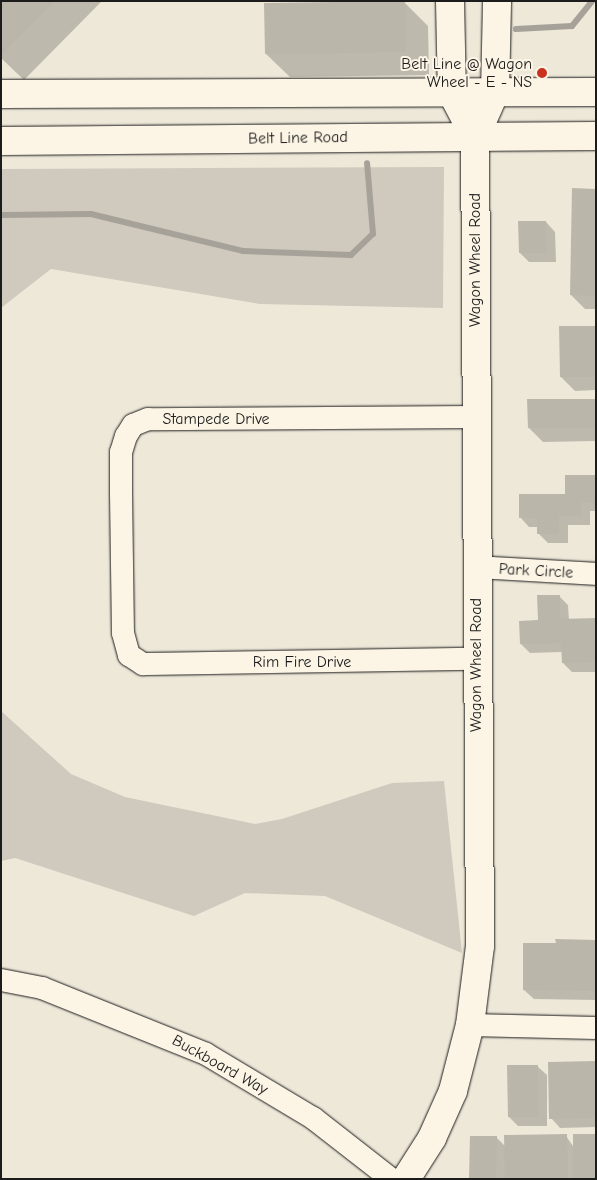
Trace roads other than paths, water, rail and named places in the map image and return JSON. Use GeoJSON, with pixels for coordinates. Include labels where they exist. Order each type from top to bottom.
{"type":"FeatureCollection","features":[{"type":"Feature","properties":{"kind":"street","name":"Wagon Wheel Road"},"geometry":{"type":"LineString","coordinates":[[450,1],[452,92],[474,137]]}},
{"type":"Feature","properties":{"kind":"street","name":"Wagon Wheel Road"},"geometry":{"type":"LineString","coordinates":[[406,1179],[432,1138],[453,1091],[470,1025],[480,946],[476,659],[474,137],[495,92],[497,1]]}},
{"type":"Feature","properties":{"kind":"street"},"geometry":{"type":"LineString","coordinates":[[1,94],[596,92]]}},
{"type":"Feature","properties":{"kind":"street","name":"Belt Line Road"},"geometry":{"type":"LineString","coordinates":[[1,141],[596,136]]}},
{"type":"Feature","properties":{"kind":"street","name":"Stampede Drive"},"geometry":{"type":"LineString","coordinates":[[129,655],[123,632],[121,460],[126,436],[133,425],[148,419],[172,418],[475,417]]}},
{"type":"Feature","properties":{"kind":"street","name":"Park Circle"},"geometry":{"type":"LineString","coordinates":[[476,568],[596,574]]}},
{"type":"Feature","properties":{"kind":"street","name":"Rim Fire Drive"},"geometry":{"type":"LineString","coordinates":[[129,655],[143,664],[476,659]]}},
{"type":"Feature","properties":{"kind":"street","name":"Buckboard Way"},"geometry":{"type":"LineString","coordinates":[[1,980],[42,988],[206,1054],[313,1118],[391,1179]]}},
{"type":"Feature","properties":{"kind":"street"},"geometry":{"type":"LineString","coordinates":[[470,1025],[596,1028]]}},
{"type":"Feature","properties":{"kind":"waterway"},"geometry":{"type":"LineString","coordinates":[[516,29],[572,26],[592,1]]}},
{"type":"Feature","properties":{"kind":"waterway"},"geometry":{"type":"LineString","coordinates":[[1,215],[91,214],[243,251],[351,255],[373,234],[367,163]]}},
{"type":"Feature","properties":{"kind":"place","name":"Belt Line @ Wagon Wheel - E - NS"},"geometry":{"type":"Point","coordinates":[542,73]}}]}
